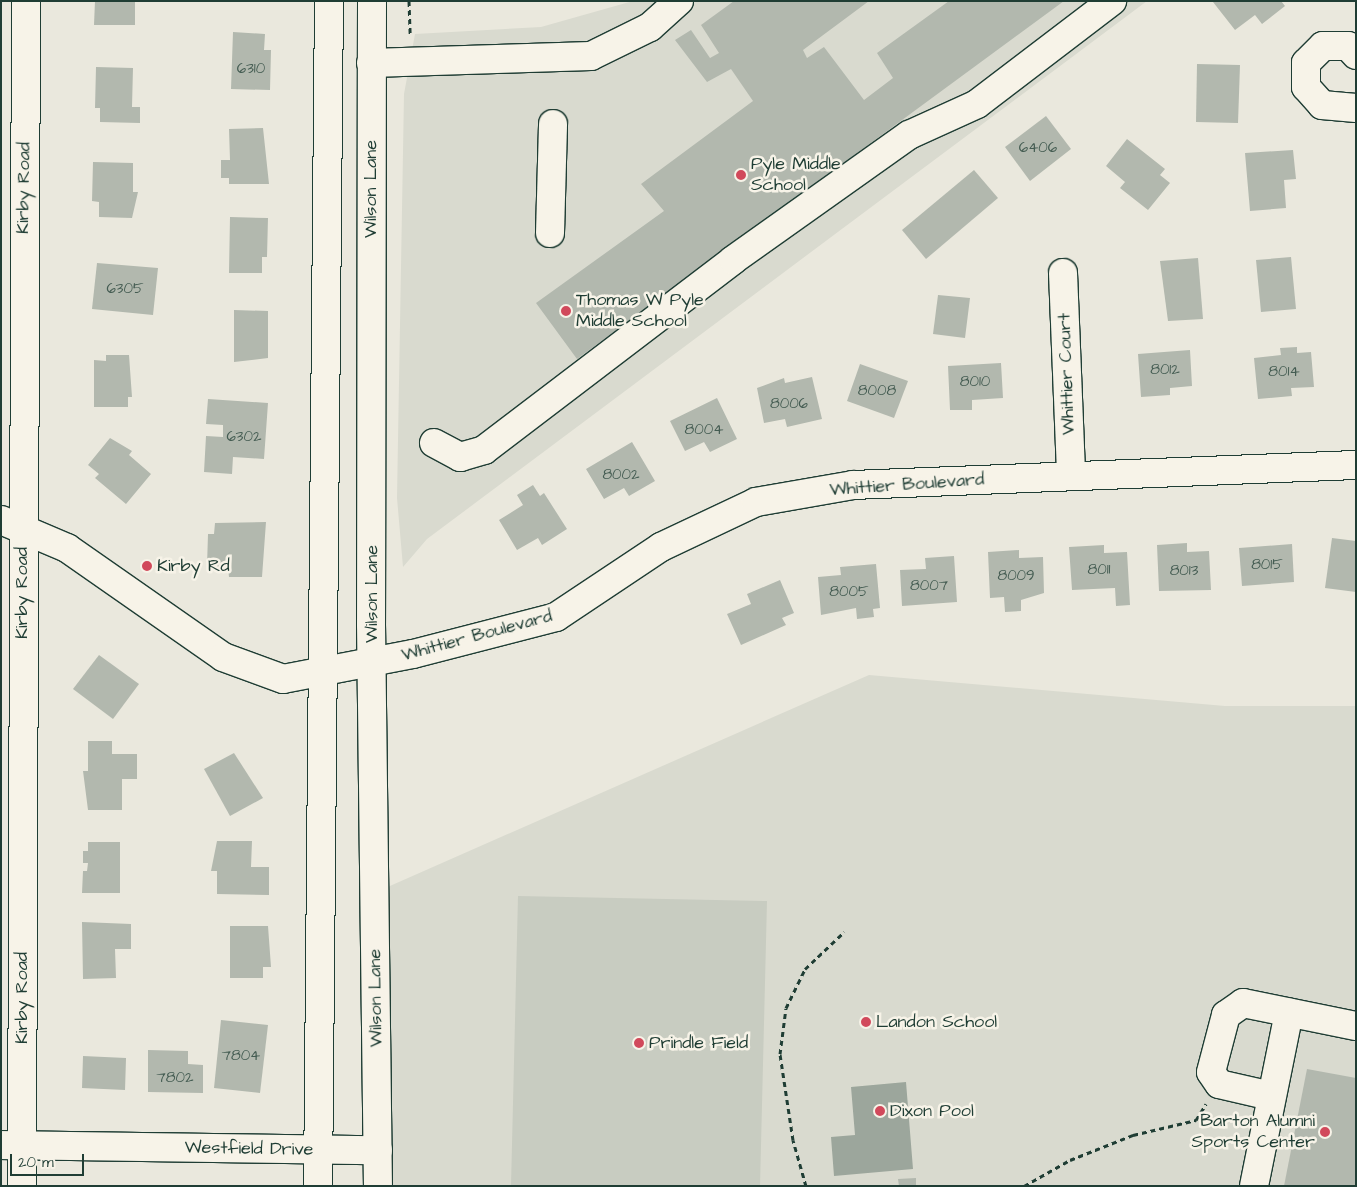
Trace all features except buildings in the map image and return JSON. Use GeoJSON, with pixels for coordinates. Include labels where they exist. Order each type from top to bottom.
{"type":"FeatureCollection","features":[{"type":"Feature","properties":{"kind":"street","name":"Kirby Road"},"geometry":{"type":"LineString","coordinates":[[22,1186],[12,1145],[13,196],[26,1]]}},
{"type":"Feature","properties":{"kind":"street"},"geometry":{"type":"LineString","coordinates":[[318,1186],[329,1]]}},
{"type":"Feature","properties":{"kind":"street","name":"Wilson Lane"},"geometry":{"type":"LineString","coordinates":[[372,1],[372,662],[378,1186]]}},
{"type":"Feature","properties":{"kind":"street"},"geometry":{"type":"LineString","coordinates":[[371,63],[591,56],[650,27],[679,1]]}},
{"type":"Feature","properties":{"kind":"street"},"geometry":{"type":"LineString","coordinates":[[434,443],[460,457],[484,450],[757,243],[909,135],[977,104],[1112,1]]}},
{"type":"Feature","properties":{"kind":"street"},"geometry":{"type":"LineString","coordinates":[[1356,55],[1348,46],[1323,46],[1306,63],[1306,87],[1322,105],[1356,108]]}},
{"type":"Feature","properties":{"kind":"street"},"geometry":{"type":"LineString","coordinates":[[550,233],[553,124]]}},
{"type":"Feature","properties":{"kind":"street","name":"Whittier Court"},"geometry":{"type":"LineString","coordinates":[[1063,273],[1071,475]]}},
{"type":"Feature","properties":{"kind":"street","name":"Whittier Boulevard"},"geometry":{"type":"LineString","coordinates":[[12,525],[67,548],[223,657],[283,679],[372,662],[556,617],[661,547],[756,502],[853,485],[1356,465]]}},
{"type":"Feature","properties":{"kind":"street"},"geometry":{"type":"LineString","coordinates":[[1271,1096],[1219,1084],[1211,1072],[1226,1015],[1243,1003],[1356,1026]]}},
{"type":"Feature","properties":{"kind":"street"},"geometry":{"type":"LineString","coordinates":[[1254,1186],[1289,1012]]}},
{"type":"Feature","properties":{"kind":"street","name":"Westfield Drive"},"geometry":{"type":"LineString","coordinates":[[12,1145],[378,1150]]}},
{"type":"Feature","properties":{"kind":"path"},"geometry":{"type":"LineString","coordinates":[[806,1186],[793,1140],[780,1054],[786,1008],[805,969],[844,932]]}},
{"type":"Feature","properties":{"kind":"path"},"geometry":{"type":"LineString","coordinates":[[1024,1186],[1070,1160],[1133,1135],[1196,1120],[1219,1084]]}},
{"type":"Feature","properties":{"kind":"shaded area","name":"Thomas W Pyle Middle School"},"geometry":{"type":"Polygon","coordinates":[[[633,1],[1147,1],[427,539],[403,567],[397,498],[404,94],[415,34],[541,27],[633,1]]]}},
{"type":"Feature","properties":{"kind":"shaded area","name":"Landon School"},"geometry":{"type":"Polygon","coordinates":[[[869,675],[1225,706],[1356,706],[1356,1186],[378,1186],[374,893],[869,675]]]}},
{"type":"Feature","properties":{"kind":"shaded area","name":"Prindle Field"},"geometry":{"type":"Polygon","coordinates":[[[518,896],[767,901],[760,1186],[511,1186],[518,896]]]}},
{"type":"Feature","properties":{"kind":"shaded area","name":"Dixon Pool"},"geometry":{"type":"Polygon","coordinates":[[[906,1082],[913,1169],[834,1176],[831,1137],[855,1135],[851,1087],[906,1082]]]}},
{"type":"Feature","properties":{"kind":"place","name":"Pyle Middle School"},"geometry":{"type":"Point","coordinates":[741,175]}},
{"type":"Feature","properties":{"kind":"place","name":"Thomas W Pyle Middle School"},"geometry":{"type":"Point","coordinates":[566,311]}},
{"type":"Feature","properties":{"kind":"place","name":"Kirby Rd"},"geometry":{"type":"Point","coordinates":[147,566]}},
{"type":"Feature","properties":{"kind":"place","name":"Landon School"},"geometry":{"type":"Point","coordinates":[866,1022]}},
{"type":"Feature","properties":{"kind":"place","name":"Prindle Field"},"geometry":{"type":"Point","coordinates":[639,1043]}},
{"type":"Feature","properties":{"kind":"place","name":"Dixon Pool"},"geometry":{"type":"Point","coordinates":[880,1111]}},
{"type":"Feature","properties":{"kind":"place","name":"Barton Alumni Sports Center"},"geometry":{"type":"Point","coordinates":[1325,1132]}}]}
